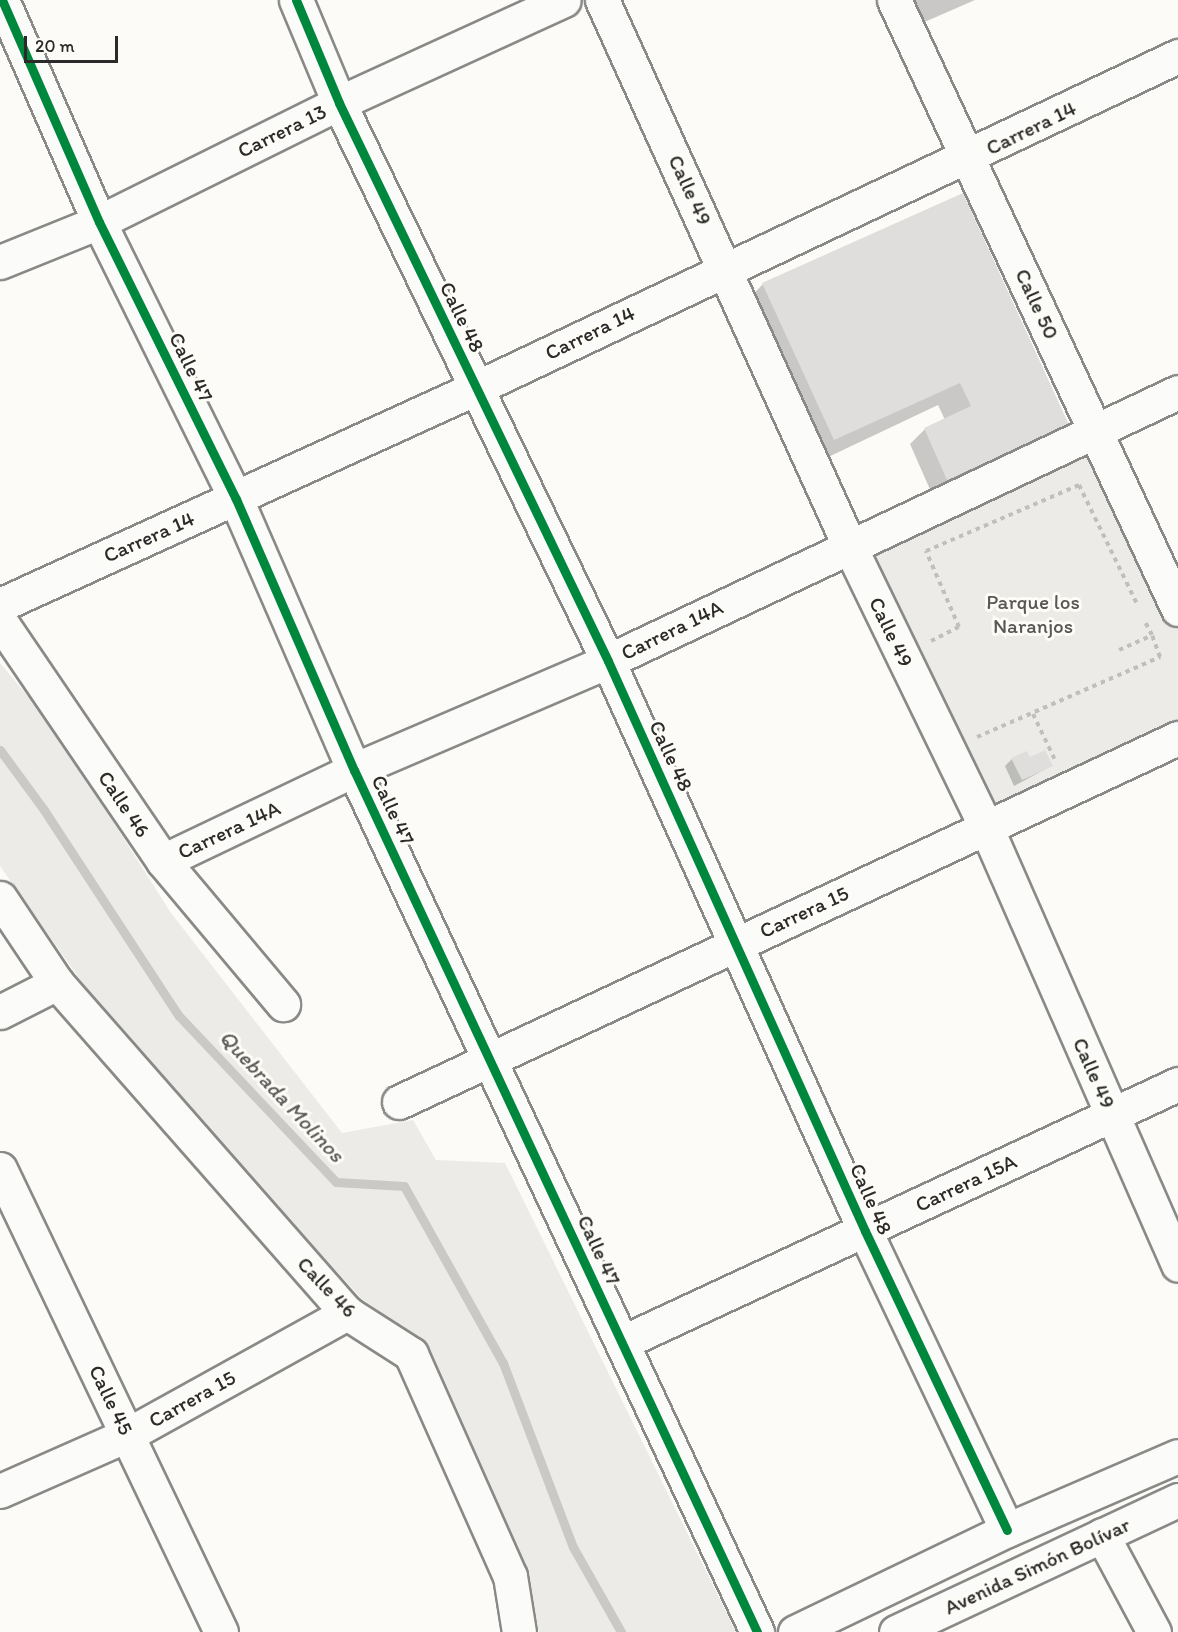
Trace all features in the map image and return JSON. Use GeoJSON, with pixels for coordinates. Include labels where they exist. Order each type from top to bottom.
{"type":"FeatureCollection","features":[{"type":"Feature","properties":{"kind":"street","name":"Calle 47"},"geometry":{"type":"LineString","coordinates":[[2,0],[99,222],[236,499],[354,770],[757,1632]]}},
{"type":"Feature","properties":{"kind":"street","name":"Calle 48"},"geometry":{"type":"LineString","coordinates":[[296,0],[339,103],[608,661],[865,1231],[1007,1530]]}},
{"type":"Feature","properties":{"kind":"street","name":"Carrera 13"},"geometry":{"type":"LineString","coordinates":[[0,262],[99,222],[339,103],[564,0]]}},
{"type":"Feature","properties":{"kind":"street","name":"Calle 49"},"geometry":{"type":"LineString","coordinates":[[602,0],[726,268],[849,545],[987,827],[1178,1265]]}},
{"type":"Feature","properties":{"kind":"street","name":"Calle 50"},"geometry":{"type":"LineString","coordinates":[[894,0],[1097,431],[1178,609]]}},
{"type":"Feature","properties":{"kind":"street","name":"Carrera 14"},"geometry":{"type":"LineString","coordinates":[[0,605],[476,388],[726,268],[968,158],[1178,56]]}},
{"type":"Feature","properties":{"kind":"street","name":"Carrera 14A"},"geometry":{"type":"LineString","coordinates":[[163,861],[354,770],[608,661],[849,545],[1178,392]]}},
{"type":"Feature","properties":{"kind":"street","name":"Calle 46"},"geometry":{"type":"LineString","coordinates":[[0,621],[163,861],[283,1004]]}},
{"type":"Feature","properties":{"kind":"street","name":"Carrera 15"},"geometry":{"type":"LineString","coordinates":[[399,1102],[987,827],[1070,791],[1178,738]]}},
{"type":"Feature","properties":{"kind":"street","name":"Calle 46"},"geometry":{"type":"LineString","coordinates":[[0,898],[57,983],[347,1313],[411,1354],[510,1576],[519,1632]]}},
{"type":"Feature","properties":{"kind":"street"},"geometry":{"type":"LineString","coordinates":[[0,1012],[57,983]]}},
{"type":"Feature","properties":{"kind":"street","name":"Carrera 15A"},"geometry":{"type":"LineString","coordinates":[[623,1342],[1178,1083]]}},
{"type":"Feature","properties":{"kind":"street","name":"Calle 45"},"geometry":{"type":"LineString","coordinates":[[0,1169],[220,1632]]}},
{"type":"Feature","properties":{"kind":"street","name":"Carrera 15"},"geometry":{"type":"LineString","coordinates":[[0,1491],[127,1435],[347,1313]]}},
{"type":"Feature","properties":{"kind":"street","name":"Avenida Simón Bolívar"},"geometry":{"type":"LineString","coordinates":[[795,1632],[1007,1530],[1178,1456]]}},
{"type":"Feature","properties":{"kind":"street","name":"Avenida Simón Bolívar"},"geometry":{"type":"LineString","coordinates":[[896,1632],[1178,1500]]}},
{"type":"Feature","properties":{"kind":"street"},"geometry":{"type":"LineString","coordinates":[[1102,1535],[1154,1632]]}},
{"type":"Feature","properties":{"kind":"path"},"geometry":{"type":"LineString","coordinates":[[936,652],[930,641],[959,627],[926,551],[1079,485],[1152,635],[1160,657],[977,737]]}},
{"type":"Feature","properties":{"kind":"path"},"geometry":{"type":"LineString","coordinates":[[1119,650],[1152,635]]}},
{"type":"Feature","properties":{"kind":"path"},"geometry":{"type":"LineString","coordinates":[[1033,714],[1070,791]]}},
{"type":"Feature","properties":{"kind":"path"},"geometry":{"type":"LineString","coordinates":[[972,727],[980,745]]}},
{"type":"Feature","properties":{"kind":"green space","name":"Parque los Naranjos"},"geometry":{"type":"Polygon","coordinates":[[[1097,431],[1178,609],[1178,738],[986,827],[849,545],[1097,431]]]}},
{"type":"Feature","properties":{"kind":"green space"},"geometry":{"type":"Polygon","coordinates":[[[0,663],[52,725],[171,913],[342,1133],[413,1120],[436,1160],[505,1163],[736,1632],[539,1632],[526,1571],[425,1342],[363,1300],[246,1173],[96,1002],[0,866],[0,663]]]}},
{"type":"Feature","properties":{"kind":"building"},"geometry":{"type":"Polygon","coordinates":[[[963,193],[1069,425],[947,480],[924,428],[971,406],[960,383],[834,440],[762,283],[963,193]]]}},
{"type":"Feature","properties":{"kind":"building"},"geometry":{"type":"Polygon","coordinates":[[[1045,750],[1053,766],[1022,780],[1011,758],[1027,751],[1030,757],[1045,750]]]}},
{"type":"Feature","properties":{"kind":"waterway","name":"Quebrada Molinos"},"geometry":{"type":"LineString","coordinates":[[0,750],[44,810],[179,1016],[336,1182],[404,1186],[503,1363],[573,1547],[621,1632]]}},
{"type":"Feature","properties":{"kind":"cycle path"},"geometry":{"type":"LineString","coordinates":[[2,0],[99,222],[236,499],[354,770],[757,1632]]}},
{"type":"Feature","properties":{"kind":"cycle path"},"geometry":{"type":"LineString","coordinates":[[296,0],[339,103],[608,661],[865,1231],[1007,1530]]}}]}
